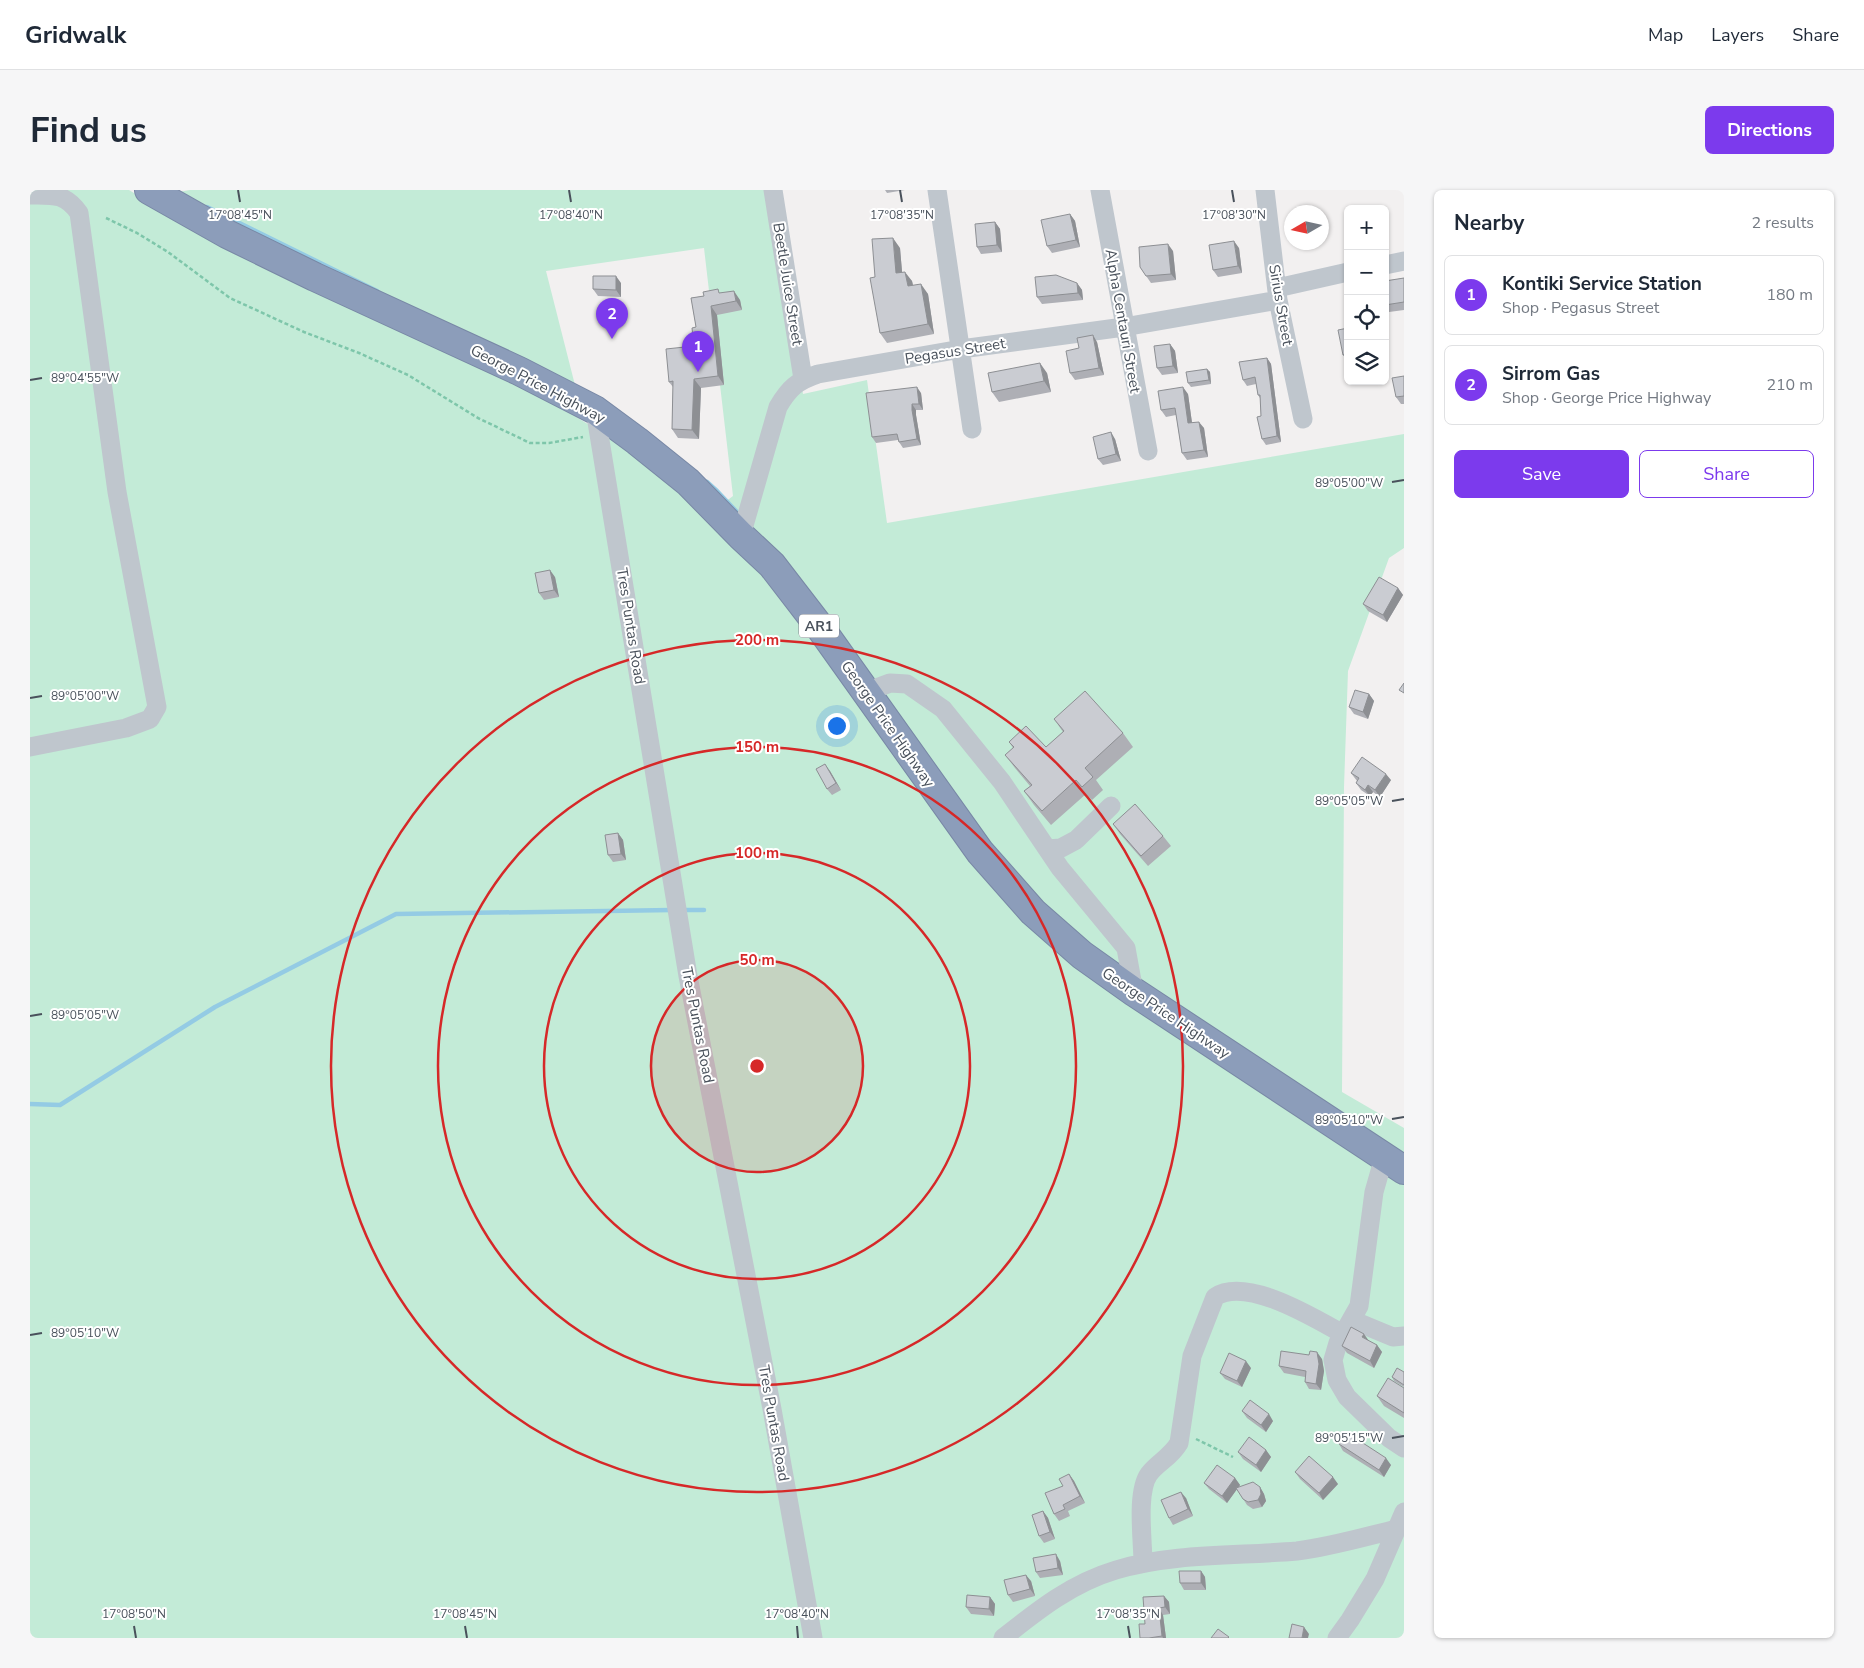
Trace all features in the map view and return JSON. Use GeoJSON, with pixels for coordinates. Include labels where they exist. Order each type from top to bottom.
{"type":"FeatureCollection","features":[{"type":"Feature","properties":{"kind":"highway","name":"George Price Highway"},"geometry":{"type":"LineString","coordinates":[[149,190],[227,234],[315,277],[519,371],[597,422],[637,441],[688,482],[772,565],[819,626],[980,852],[1032,912],[1082,956],[1394,1163]]}},
{"type":"Feature","properties":{"kind":"street","name":"Beetle Juice Street"},"geometry":{"type":"LineString","coordinates":[[773,190],[803,379]]}},
{"type":"Feature","properties":{"kind":"street"},"geometry":{"type":"LineString","coordinates":[[937,190],[972,430]]}},
{"type":"Feature","properties":{"kind":"street","name":"Alpha Centauri Street"},"geometry":{"type":"LineString","coordinates":[[1100,190],[1148,451]]}},
{"type":"Feature","properties":{"kind":"street","name":"Sirius Street"},"geometry":{"type":"LineString","coordinates":[[1264,190],[1277,294],[1303,419]]}},
{"type":"Feature","properties":{"kind":"street"},"geometry":{"type":"LineString","coordinates":[[30,195],[63,197],[71,201],[79,213],[117,492],[157,707],[150,719],[126,728],[30,747]]}},
{"type":"Feature","properties":{"kind":"street"},"geometry":{"type":"LineString","coordinates":[[1389,263],[1404,261]]}},
{"type":"Feature","properties":{"kind":"street","name":"Pegasus Street"},"geometry":{"type":"LineString","coordinates":[[741,536],[778,407],[785,394],[803,379],[818,374],[961,349],[1124,326],[1277,294],[1344,273]]}},
{"type":"Feature","properties":{"kind":"street","name":"Tres Puntas Road"},"geometry":{"type":"LineString","coordinates":[[597,422],[688,976],[772,1409],[813,1638]]}},
{"type":"Feature","properties":{"kind":"street"},"geometry":{"type":"LineString","coordinates":[[866,692],[890,683],[907,684],[943,709],[1002,782],[1060,868],[1126,948],[1134,992]]}},
{"type":"Feature","properties":{"kind":"street"},"geometry":{"type":"LineString","coordinates":[[1046,849],[1061,848],[1076,840],[1111,806]]}},
{"type":"Feature","properties":{"kind":"street"},"geometry":{"type":"LineString","coordinates":[[1394,1163],[1374,1192],[1359,1306],[1338,1342],[1333,1360],[1337,1380],[1347,1397],[1390,1438],[1404,1448]]}},
{"type":"Feature","properties":{"kind":"street"},"geometry":{"type":"LineString","coordinates":[[1144,1563],[1142,1506],[1144,1488],[1149,1474],[1172,1454],[1179,1443],[1192,1356],[1215,1297],[1223,1292],[1232,1291],[1260,1294],[1305,1313],[1348,1327],[1393,1337],[1404,1336]]}},
{"type":"Feature","properties":{"kind":"street"},"geometry":{"type":"LineString","coordinates":[[1003,1638],[1058,1596],[1084,1582],[1116,1570],[1144,1563],[1325,1546],[1400,1520]]}},
{"type":"Feature","properties":{"kind":"street"},"geometry":{"type":"LineString","coordinates":[[1337,1638],[1375,1579],[1400,1520]]}},
{"type":"Feature","properties":{"kind":"path"},"geometry":{"type":"LineString","coordinates":[[106,218],[137,233],[168,252],[230,298],[304,332],[360,353],[408,375],[478,418],[530,443],[550,443],[597,422]]}},
{"type":"Feature","properties":{"kind":"path"},"geometry":{"type":"LineString","coordinates":[[1181,1432],[1233,1457]]}},
{"type":"Feature","properties":{"kind":"green space"},"geometry":{"type":"Polygon","coordinates":[[[30,190],[129,190],[178,220],[508,378],[558,405],[639,457],[721,505],[733,496],[704,248],[546,271],[578,397],[173,193],[190,190],[769,190],[803,394],[867,380],[887,523],[1404,434],[1404,548],[1389,558],[1348,671],[1344,787],[1342,1092],[1404,1128],[1404,1638],[30,1638],[30,190]]]}},
{"type":"Feature","properties":{"kind":"building"},"geometry":{"type":"Polygon","coordinates":[[[1070,214],[1076,240],[1047,246],[1041,220],[1070,214]]]}},
{"type":"Feature","properties":{"kind":"building"},"geometry":{"type":"Polygon","coordinates":[[[995,222],[997,245],[977,247],[975,224],[995,222]]]}},
{"type":"Feature","properties":{"kind":"building"},"geometry":{"type":"Polygon","coordinates":[[[893,238],[896,273],[905,272],[908,286],[921,284],[928,324],[880,333],[870,278],[875,277],[872,239],[893,238]]]}},
{"type":"Feature","properties":{"kind":"building"},"geometry":{"type":"Polygon","coordinates":[[[1234,241],[1238,266],[1213,270],[1209,245],[1234,241]]]}},
{"type":"Feature","properties":{"kind":"building"},"geometry":{"type":"Polygon","coordinates":[[[1168,244],[1171,274],[1146,276],[1140,267],[1139,247],[1168,244]]]}},
{"type":"Feature","properties":{"kind":"building"},"geometry":{"type":"Polygon","coordinates":[[[1056,275],[1077,283],[1078,293],[1037,297],[1035,277],[1056,275]]]}},
{"type":"Feature","properties":{"kind":"building"},"geometry":{"type":"Polygon","coordinates":[[[593,276],[616,276],[616,290],[593,289],[593,276]]]}},
{"type":"Feature","properties":{"kind":"building"},"geometry":{"type":"Polygon","coordinates":[[[1404,278],[1404,302],[1389,304],[1389,280],[1404,278]]]}},
{"type":"Feature","properties":{"kind":"building"},"geometry":{"type":"Polygon","coordinates":[[[718,289],[719,293],[734,291],[736,301],[711,306],[718,376],[694,379],[692,430],[672,429],[673,381],[669,382],[666,349],[694,346],[692,328],[696,327],[691,298],[704,296],[703,292],[718,289]]]}},
{"type":"Feature","properties":{"kind":"building"},"geometry":{"type":"Polygon","coordinates":[[[1344,329],[1344,355],[1343,355],[1338,330],[1344,329]]]}},
{"type":"Feature","properties":{"kind":"building"},"geometry":{"type":"Polygon","coordinates":[[[1093,335],[1099,368],[1070,373],[1066,351],[1079,348],[1077,338],[1093,335]]]}},
{"type":"Feature","properties":{"kind":"building"},"geometry":{"type":"Polygon","coordinates":[[[1170,344],[1173,366],[1157,368],[1154,346],[1170,344]]]}},
{"type":"Feature","properties":{"kind":"building"},"geometry":{"type":"Polygon","coordinates":[[[1267,358],[1277,436],[1262,439],[1257,417],[1261,416],[1260,395],[1258,395],[1255,377],[1243,380],[1239,362],[1267,358]]]}},
{"type":"Feature","properties":{"kind":"building"},"geometry":{"type":"Polygon","coordinates":[[[1040,363],[1044,381],[992,392],[988,373],[1040,363]]]}},
{"type":"Feature","properties":{"kind":"building"},"geometry":{"type":"Polygon","coordinates":[[[1207,369],[1209,380],[1188,383],[1186,372],[1207,369]]]}},
{"type":"Feature","properties":{"kind":"building"},"geometry":{"type":"Polygon","coordinates":[[[1404,376],[1404,396],[1396,397],[1392,378],[1404,376]]]}},
{"type":"Feature","properties":{"kind":"building"},"geometry":{"type":"Polygon","coordinates":[[[917,387],[919,404],[912,404],[912,410],[917,439],[899,442],[897,434],[872,437],[866,393],[917,387]]]}},
{"type":"Feature","properties":{"kind":"building"},"geometry":{"type":"Polygon","coordinates":[[[1183,387],[1188,423],[1199,422],[1204,450],[1182,453],[1175,408],[1161,410],[1158,391],[1183,387]]]}},
{"type":"Feature","properties":{"kind":"building"},"geometry":{"type":"Polygon","coordinates":[[[1111,432],[1116,454],[1098,459],[1093,437],[1111,432]]]}},
{"type":"Feature","properties":{"kind":"building"},"geometry":{"type":"Polygon","coordinates":[[[550,570],[554,590],[539,593],[535,573],[550,570]]]}},
{"type":"Feature","properties":{"kind":"building"},"geometry":{"type":"Polygon","coordinates":[[[1379,577],[1398,588],[1383,615],[1363,604],[1379,577]]]}},
{"type":"Feature","properties":{"kind":"building"},"geometry":{"type":"Polygon","coordinates":[[[1404,683],[1404,693],[1399,690],[1404,683]]]}},
{"type":"Feature","properties":{"kind":"building"},"geometry":{"type":"Polygon","coordinates":[[[1355,690],[1369,694],[1363,712],[1349,707],[1355,690]]]}},
{"type":"Feature","properties":{"kind":"building"},"geometry":{"type":"Polygon","coordinates":[[[1085,691],[1123,733],[1085,768],[1093,777],[1082,787],[1076,780],[1042,811],[1024,791],[1032,785],[1005,755],[1014,747],[1009,742],[1026,726],[1046,747],[1064,731],[1054,719],[1085,691]]]}},
{"type":"Feature","properties":{"kind":"building"},"geometry":{"type":"Polygon","coordinates":[[[1362,757],[1386,774],[1375,790],[1368,785],[1365,790],[1356,783],[1359,778],[1351,773],[1362,757]]]}},
{"type":"Feature","properties":{"kind":"building"},"geometry":{"type":"Polygon","coordinates":[[[825,764],[836,783],[827,789],[816,769],[825,764]]]}},
{"type":"Feature","properties":{"kind":"building"},"geometry":{"type":"Polygon","coordinates":[[[1135,804],[1163,836],[1141,856],[1113,824],[1135,804]]]}},
{"type":"Feature","properties":{"kind":"building"},"geometry":{"type":"Polygon","coordinates":[[[618,833],[621,854],[608,855],[605,835],[618,833]]]}},
{"type":"Feature","properties":{"kind":"building"},"geometry":{"type":"Polygon","coordinates":[[[1351,1327],[1364,1334],[1362,1337],[1377,1345],[1370,1361],[1342,1346],[1351,1327]]]}},
{"type":"Feature","properties":{"kind":"building"},"geometry":{"type":"Polygon","coordinates":[[[1281,1351],[1309,1355],[1310,1351],[1317,1352],[1319,1364],[1316,1384],[1305,1382],[1306,1371],[1279,1366],[1281,1351]]]}},
{"type":"Feature","properties":{"kind":"building"},"geometry":{"type":"Polygon","coordinates":[[[1229,1353],[1246,1361],[1237,1381],[1220,1373],[1229,1353]]]}},
{"type":"Feature","properties":{"kind":"building"},"geometry":{"type":"Polygon","coordinates":[[[1397,1368],[1404,1372],[1404,1385],[1392,1377],[1397,1368]]]}},
{"type":"Feature","properties":{"kind":"building"},"geometry":{"type":"Polygon","coordinates":[[[1388,1378],[1404,1388],[1404,1413],[1377,1396],[1388,1378]]]}},
{"type":"Feature","properties":{"kind":"building"},"geometry":{"type":"Polygon","coordinates":[[[1250,1400],[1269,1414],[1261,1425],[1242,1411],[1250,1400]]]}},
{"type":"Feature","properties":{"kind":"building"},"geometry":{"type":"Polygon","coordinates":[[[1346,1432],[1386,1458],[1379,1470],[1339,1444],[1346,1432]]]}},
{"type":"Feature","properties":{"kind":"building"},"geometry":{"type":"Polygon","coordinates":[[[1249,1437],[1266,1450],[1256,1465],[1238,1452],[1249,1437]]]}},
{"type":"Feature","properties":{"kind":"building"},"geometry":{"type":"Polygon","coordinates":[[[1309,1456],[1333,1477],[1319,1493],[1295,1472],[1309,1456]]]}},
{"type":"Feature","properties":{"kind":"building"},"geometry":{"type":"Polygon","coordinates":[[[1217,1465],[1235,1478],[1222,1496],[1204,1483],[1217,1465]]]}},
{"type":"Feature","properties":{"kind":"building"},"geometry":{"type":"Polygon","coordinates":[[[1069,1474],[1080,1496],[1063,1505],[1065,1509],[1054,1514],[1045,1493],[1063,1486],[1059,1479],[1069,1474]]]}},
{"type":"Feature","properties":{"kind":"building"},"geometry":{"type":"Polygon","coordinates":[[[1253,1482],[1260,1487],[1261,1494],[1258,1500],[1248,1502],[1243,1499],[1236,1488],[1253,1482]]]}},
{"type":"Feature","properties":{"kind":"building"},"geometry":{"type":"Polygon","coordinates":[[[1181,1492],[1188,1509],[1169,1518],[1161,1500],[1181,1492]]]}},
{"type":"Feature","properties":{"kind":"building"},"geometry":{"type":"Polygon","coordinates":[[[1043,1511],[1050,1532],[1039,1536],[1032,1515],[1043,1511]]]}},
{"type":"Feature","properties":{"kind":"building"},"geometry":{"type":"Polygon","coordinates":[[[1056,1554],[1058,1568],[1036,1572],[1033,1558],[1056,1554]]]}},
{"type":"Feature","properties":{"kind":"building"},"geometry":{"type":"Polygon","coordinates":[[[1179,1571],[1201,1571],[1201,1583],[1180,1583],[1179,1571]]]}},
{"type":"Feature","properties":{"kind":"building"},"geometry":{"type":"Polygon","coordinates":[[[1026,1575],[1030,1589],[1008,1595],[1004,1580],[1026,1575]]]}},
{"type":"Feature","properties":{"kind":"building"},"geometry":{"type":"Polygon","coordinates":[[[967,1595],[990,1597],[989,1609],[966,1607],[967,1595]]]}},
{"type":"Feature","properties":{"kind":"building"},"geometry":{"type":"Polygon","coordinates":[[[1164,1596],[1165,1607],[1159,1608],[1162,1636],[1140,1638],[1139,1624],[1145,1624],[1143,1597],[1164,1596]]]}},
{"type":"Feature","properties":{"kind":"building"},"geometry":{"type":"Polygon","coordinates":[[[1292,1624],[1304,1627],[1302,1638],[1289,1638],[1292,1624]]]}},
{"type":"Feature","properties":{"kind":"building"},"geometry":{"type":"Polygon","coordinates":[[[1218,1629],[1229,1637],[1211,1638],[1218,1629]]]}},
{"type":"Feature","properties":{"kind":"waterway"},"geometry":{"type":"LineString","coordinates":[[207,207],[377,291]]}},
{"type":"Feature","properties":{"kind":"waterway"},"geometry":{"type":"LineString","coordinates":[[707,482],[736,511]]}},
{"type":"Feature","properties":{"kind":"waterway"},"geometry":{"type":"LineString","coordinates":[[30,1104],[60,1105],[215,1007],[396,914],[672,910]]}},
{"type":"Feature","properties":{"kind":"waterway"},"geometry":{"type":"LineString","coordinates":[[683,910],[704,910]]}},
{"type":"Feature","properties":{"kind":"place","name":"Sirrom Gas"},"geometry":{"type":"Point","coordinates":[612,339]}},
{"type":"Feature","properties":{"kind":"place","name":"Kontiki Service Station"},"geometry":{"type":"Point","coordinates":[698,372]}}]}
